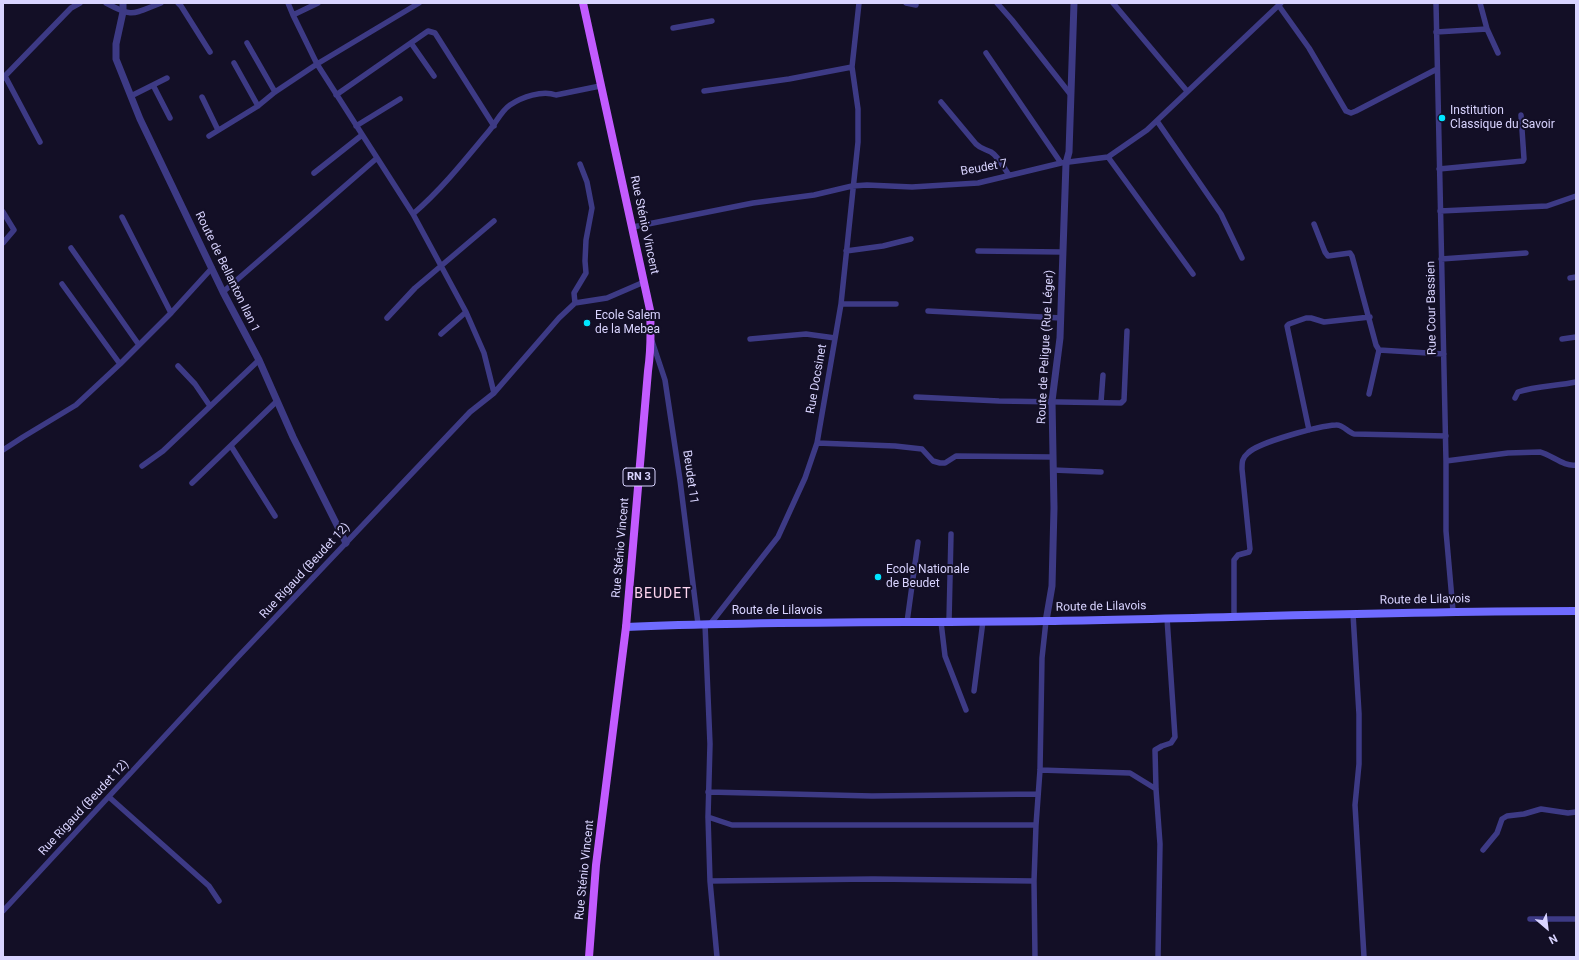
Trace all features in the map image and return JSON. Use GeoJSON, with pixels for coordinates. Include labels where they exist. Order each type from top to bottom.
{"type":"FeatureCollection","features":[{"type":"Feature","properties":{"kind":"main road","name":"Rue Sténio Vincent"},"geometry":{"type":"LineString","coordinates":[[583,3],[650,310],[651,336],[651,354],[648,371],[626,627],[596,865],[588,957]]}},
{"type":"Feature","properties":{"kind":"main road","name":"Route de Lilavois"},"geometry":{"type":"LineString","coordinates":[[626,627],[704,624],[1046,621],[1453,611],[1576,611]]}},
{"type":"Feature","properties":{"kind":"street"},"geometry":{"type":"LineString","coordinates":[[40,142],[4,77],[70,5],[80,3]]}},
{"type":"Feature","properties":{"kind":"street"},"geometry":{"type":"LineString","coordinates":[[106,3],[129,14],[137,13],[161,3]]}},
{"type":"Feature","properties":{"kind":"street","name":"Route de Bellanton Ilan 1"},"geometry":{"type":"LineString","coordinates":[[123,3],[124,12],[116,44],[116,59],[130,96],[157,156],[259,360],[325,504],[346,543]]}},
{"type":"Feature","properties":{"kind":"street"},"geometry":{"type":"LineString","coordinates":[[178,3],[210,52]]}},
{"type":"Feature","properties":{"kind":"street"},"geometry":{"type":"LineString","coordinates":[[288,3],[317,64],[413,214],[466,312],[484,354],[494,393]]}},
{"type":"Feature","properties":{"kind":"street"},"geometry":{"type":"LineString","coordinates":[[293,15],[318,3]]}},
{"type":"Feature","properties":{"kind":"street"},"geometry":{"type":"LineString","coordinates":[[209,136],[258,106],[274,92],[317,64],[419,3]]}},
{"type":"Feature","properties":{"kind":"street"},"geometry":{"type":"LineString","coordinates":[[906,3],[916,5]]}},
{"type":"Feature","properties":{"kind":"street"},"geometry":{"type":"LineString","coordinates":[[997,3],[1072,96]]}},
{"type":"Feature","properties":{"kind":"street","name":"Route de Peligue (Rue Léger)"},"geometry":{"type":"LineString","coordinates":[[1046,621],[1052,586],[1054,508],[1052,401],[1060,338],[1064,163],[1069,152],[1074,3]]}},
{"type":"Feature","properties":{"kind":"street"},"geometry":{"type":"LineString","coordinates":[[1113,3],[1187,91]]}},
{"type":"Feature","properties":{"kind":"street","name":"Rue Cour Bassien"},"geometry":{"type":"LineString","coordinates":[[1436,3],[1446,436],[1446,531],[1453,611]]}},
{"type":"Feature","properties":{"kind":"street"},"geometry":{"type":"LineString","coordinates":[[1480,3],[1488,29],[1498,53]]}},
{"type":"Feature","properties":{"kind":"street"},"geometry":{"type":"LineString","coordinates":[[1280,4],[1309,48],[1346,111],[1351,113],[1356,111],[1437,69]]}},
{"type":"Feature","properties":{"kind":"street","name":"Beudet 7"},"geometry":{"type":"LineString","coordinates":[[633,227],[753,203],[814,195],[852,186],[867,185],[912,187],[970,183],[1064,163],[1108,157],[1147,130],[1280,4]]}},
{"type":"Feature","properties":{"kind":"street","name":"Rue Docsinet"},"geometry":{"type":"LineString","coordinates":[[704,624],[778,537],[805,478],[817,442],[841,304],[852,186],[858,142],[858,109],[852,67],[858,5]]}},
{"type":"Feature","properties":{"kind":"street"},"geometry":{"type":"LineString","coordinates":[[673,28],[712,21]]}},
{"type":"Feature","properties":{"kind":"street"},"geometry":{"type":"LineString","coordinates":[[1436,32],[1488,29]]}},
{"type":"Feature","properties":{"kind":"street"},"geometry":{"type":"LineString","coordinates":[[336,95],[428,31],[435,32],[494,126]]}},
{"type":"Feature","properties":{"kind":"street"},"geometry":{"type":"LineString","coordinates":[[247,42],[274,92]]}},
{"type":"Feature","properties":{"kind":"street"},"geometry":{"type":"LineString","coordinates":[[411,44],[434,76]]}},
{"type":"Feature","properties":{"kind":"street"},"geometry":{"type":"LineString","coordinates":[[986,53],[1064,163]]}},
{"type":"Feature","properties":{"kind":"street"},"geometry":{"type":"LineString","coordinates":[[234,63],[258,106]]}},
{"type":"Feature","properties":{"kind":"street"},"geometry":{"type":"LineString","coordinates":[[704,91],[789,80],[852,67]]}},
{"type":"Feature","properties":{"kind":"street"},"geometry":{"type":"LineString","coordinates":[[130,96],[167,78]]}},
{"type":"Feature","properties":{"kind":"street"},"geometry":{"type":"LineString","coordinates":[[153,85],[170,118]]}},
{"type":"Feature","properties":{"kind":"street"},"geometry":{"type":"LineString","coordinates":[[413,214],[461,165],[494,126],[510,104],[535,94],[550,93],[556,95],[600,86]]}},
{"type":"Feature","properties":{"kind":"street"},"geometry":{"type":"LineString","coordinates":[[202,97],[218,130]]}},
{"type":"Feature","properties":{"kind":"street"},"geometry":{"type":"LineString","coordinates":[[356,126],[400,99]]}},
{"type":"Feature","properties":{"kind":"street"},"geometry":{"type":"LineString","coordinates":[[941,102],[976,144],[983,150],[990,151],[994,154],[1009,175]]}},
{"type":"Feature","properties":{"kind":"street"},"geometry":{"type":"LineString","coordinates":[[1439,169],[1523,161],[1521,115]]}},
{"type":"Feature","properties":{"kind":"street"},"geometry":{"type":"LineString","coordinates":[[1157,121],[1221,214],[1242,258]]}},
{"type":"Feature","properties":{"kind":"street"},"geometry":{"type":"LineString","coordinates":[[314,172],[362,135]]}},
{"type":"Feature","properties":{"kind":"street"},"geometry":{"type":"LineString","coordinates":[[1108,157],[1193,274]]}},
{"type":"Feature","properties":{"kind":"street"},"geometry":{"type":"LineString","coordinates":[[224,292],[376,158]]}},
{"type":"Feature","properties":{"kind":"street"},"geometry":{"type":"LineString","coordinates":[[580,164],[587,182],[592,208],[586,240],[586,273],[574,293],[575,302],[607,298],[644,282]]}},
{"type":"Feature","properties":{"kind":"street"},"geometry":{"type":"LineString","coordinates":[[1440,211],[1547,206],[1576,196]]}},
{"type":"Feature","properties":{"kind":"street"},"geometry":{"type":"LineString","coordinates":[[3,212],[14,230],[3,243]]}},
{"type":"Feature","properties":{"kind":"street"},"geometry":{"type":"LineString","coordinates":[[122,217],[171,313]]}},
{"type":"Feature","properties":{"kind":"street"},"geometry":{"type":"LineString","coordinates":[[387,318],[415,288],[494,221]]}},
{"type":"Feature","properties":{"kind":"street"},"geometry":{"type":"LineString","coordinates":[[1314,224],[1328,256],[1350,253],[1352,256],[1370,317],[1376,345],[1379,350],[1369,394]]}},
{"type":"Feature","properties":{"kind":"street"},"geometry":{"type":"LineString","coordinates":[[846,251],[883,246],[911,239]]}},
{"type":"Feature","properties":{"kind":"street"},"geometry":{"type":"LineString","coordinates":[[71,248],[139,345]]}},
{"type":"Feature","properties":{"kind":"street"},"geometry":{"type":"LineString","coordinates":[[978,251],[1062,252]]}},
{"type":"Feature","properties":{"kind":"street"},"geometry":{"type":"LineString","coordinates":[[1441,259],[1526,253]]}},
{"type":"Feature","properties":{"kind":"street"},"geometry":{"type":"LineString","coordinates":[[4,449],[76,405],[171,313],[212,268]]}},
{"type":"Feature","properties":{"kind":"street"},"geometry":{"type":"LineString","coordinates":[[62,284],[120,364]]}},
{"type":"Feature","properties":{"kind":"street","name":"Rue Rigaud (Beudet 12)"},"geometry":{"type":"LineString","coordinates":[[3,911],[236,659],[470,412],[494,393],[559,318],[575,302]]}},
{"type":"Feature","properties":{"kind":"street"},"geometry":{"type":"LineString","coordinates":[[841,304],[896,304]]}},
{"type":"Feature","properties":{"kind":"street"},"geometry":{"type":"LineString","coordinates":[[928,311],[1061,318]]}},
{"type":"Feature","properties":{"kind":"street"},"geometry":{"type":"LineString","coordinates":[[441,334],[466,312]]}},
{"type":"Feature","properties":{"kind":"street"},"geometry":{"type":"LineString","coordinates":[[1309,430],[1286,326],[1306,318],[1324,322],[1370,317]]}},
{"type":"Feature","properties":{"kind":"street"},"geometry":{"type":"LineString","coordinates":[[916,397],[999,401],[1121,403],[1124,400],[1127,331]]}},
{"type":"Feature","properties":{"kind":"street"},"geometry":{"type":"LineString","coordinates":[[750,339],[806,334],[835,338]]}},
{"type":"Feature","properties":{"kind":"street","name":"Beudet 11"},"geometry":{"type":"LineString","coordinates":[[651,336],[665,380],[704,624],[710,744],[708,792],[710,881],[717,957]]}},
{"type":"Feature","properties":{"kind":"street"},"geometry":{"type":"LineString","coordinates":[[1562,339],[1576,337]]}},
{"type":"Feature","properties":{"kind":"street"},"geometry":{"type":"LineString","coordinates":[[1379,350],[1444,354]]}},
{"type":"Feature","properties":{"kind":"street"},"geometry":{"type":"LineString","coordinates":[[142,466],[163,451],[259,360]]}},
{"type":"Feature","properties":{"kind":"street"},"geometry":{"type":"LineString","coordinates":[[178,366],[195,384],[210,406]]}},
{"type":"Feature","properties":{"kind":"street"},"geometry":{"type":"LineString","coordinates":[[1101,402],[1102,375]]}},
{"type":"Feature","properties":{"kind":"street"},"geometry":{"type":"LineString","coordinates":[[1515,398],[1518,392],[1576,382]]}},
{"type":"Feature","properties":{"kind":"street"},"geometry":{"type":"LineString","coordinates":[[192,483],[277,401]]}},
{"type":"Feature","properties":{"kind":"street"},"geometry":{"type":"LineString","coordinates":[[1234,617],[1234,560],[1238,555],[1249,552],[1250,549],[1242,469],[1242,459],[1248,453],[1256,447],[1309,430],[1336,425],[1341,426],[1348,433],[1354,434],[1446,436]]}},
{"type":"Feature","properties":{"kind":"street"},"geometry":{"type":"LineString","coordinates":[[817,442],[922,449],[933,461],[940,463],[945,463],[956,456],[1053,457]]}},
{"type":"Feature","properties":{"kind":"street"},"geometry":{"type":"LineString","coordinates":[[231,446],[275,516]]}},
{"type":"Feature","properties":{"kind":"street"},"geometry":{"type":"LineString","coordinates":[[1446,461],[1508,453],[1540,452],[1546,453],[1571,466],[1576,465]]}},
{"type":"Feature","properties":{"kind":"street"},"geometry":{"type":"LineString","coordinates":[[1053,470],[1101,472]]}},
{"type":"Feature","properties":{"kind":"street"},"geometry":{"type":"LineString","coordinates":[[951,534],[945,621],[945,656],[966,710]]}},
{"type":"Feature","properties":{"kind":"street"},"geometry":{"type":"LineString","coordinates":[[907,622],[918,542]]}},
{"type":"Feature","properties":{"kind":"street"},"geometry":{"type":"LineString","coordinates":[[1353,614],[1359,714],[1359,764],[1355,805],[1364,957]]}},
{"type":"Feature","properties":{"kind":"street"},"geometry":{"type":"LineString","coordinates":[[1158,957],[1160,844],[1155,750],[1171,743],[1175,737],[1168,618]]}},
{"type":"Feature","properties":{"kind":"street"},"geometry":{"type":"LineString","coordinates":[[974,691],[983,621]]}},
{"type":"Feature","properties":{"kind":"street"},"geometry":{"type":"LineString","coordinates":[[1035,957],[1034,881],[1040,770],[1042,658],[1046,621]]}},
{"type":"Feature","properties":{"kind":"street"},"geometry":{"type":"LineString","coordinates":[[1040,770],[1130,773],[1156,789]]}},
{"type":"Feature","properties":{"kind":"street"},"geometry":{"type":"LineString","coordinates":[[708,792],[872,796],[1038,794]]}},
{"type":"Feature","properties":{"kind":"street"},"geometry":{"type":"LineString","coordinates":[[109,797],[208,886],[219,901]]}},
{"type":"Feature","properties":{"kind":"street"},"geometry":{"type":"LineString","coordinates":[[1483,850],[1497,833],[1502,819],[1507,816],[1524,814],[1541,809],[1568,813],[1576,812]]}},
{"type":"Feature","properties":{"kind":"street"},"geometry":{"type":"LineString","coordinates":[[708,816],[732,825],[1036,825]]}},
{"type":"Feature","properties":{"kind":"street"},"geometry":{"type":"LineString","coordinates":[[710,881],[873,879],[1034,881]]}},
{"type":"Feature","properties":{"kind":"street"},"geometry":{"type":"LineString","coordinates":[[1530,919],[1576,919]]}},
{"type":"Feature","properties":{"kind":"place","name":"Institution Classique du Savoir"},"geometry":{"type":"Point","coordinates":[1442,118]}},
{"type":"Feature","properties":{"kind":"place","name":"Ecole Salem de la Mebea"},"geometry":{"type":"Point","coordinates":[587,323]}},
{"type":"Feature","properties":{"kind":"place","name":"Ecole Nationale de Beudet"},"geometry":{"type":"Point","coordinates":[878,577]}},
{"type":"Feature","properties":{"kind":"district","name":"BEUDET"},"geometry":{"type":"Point","coordinates":[663,594]}}]}
